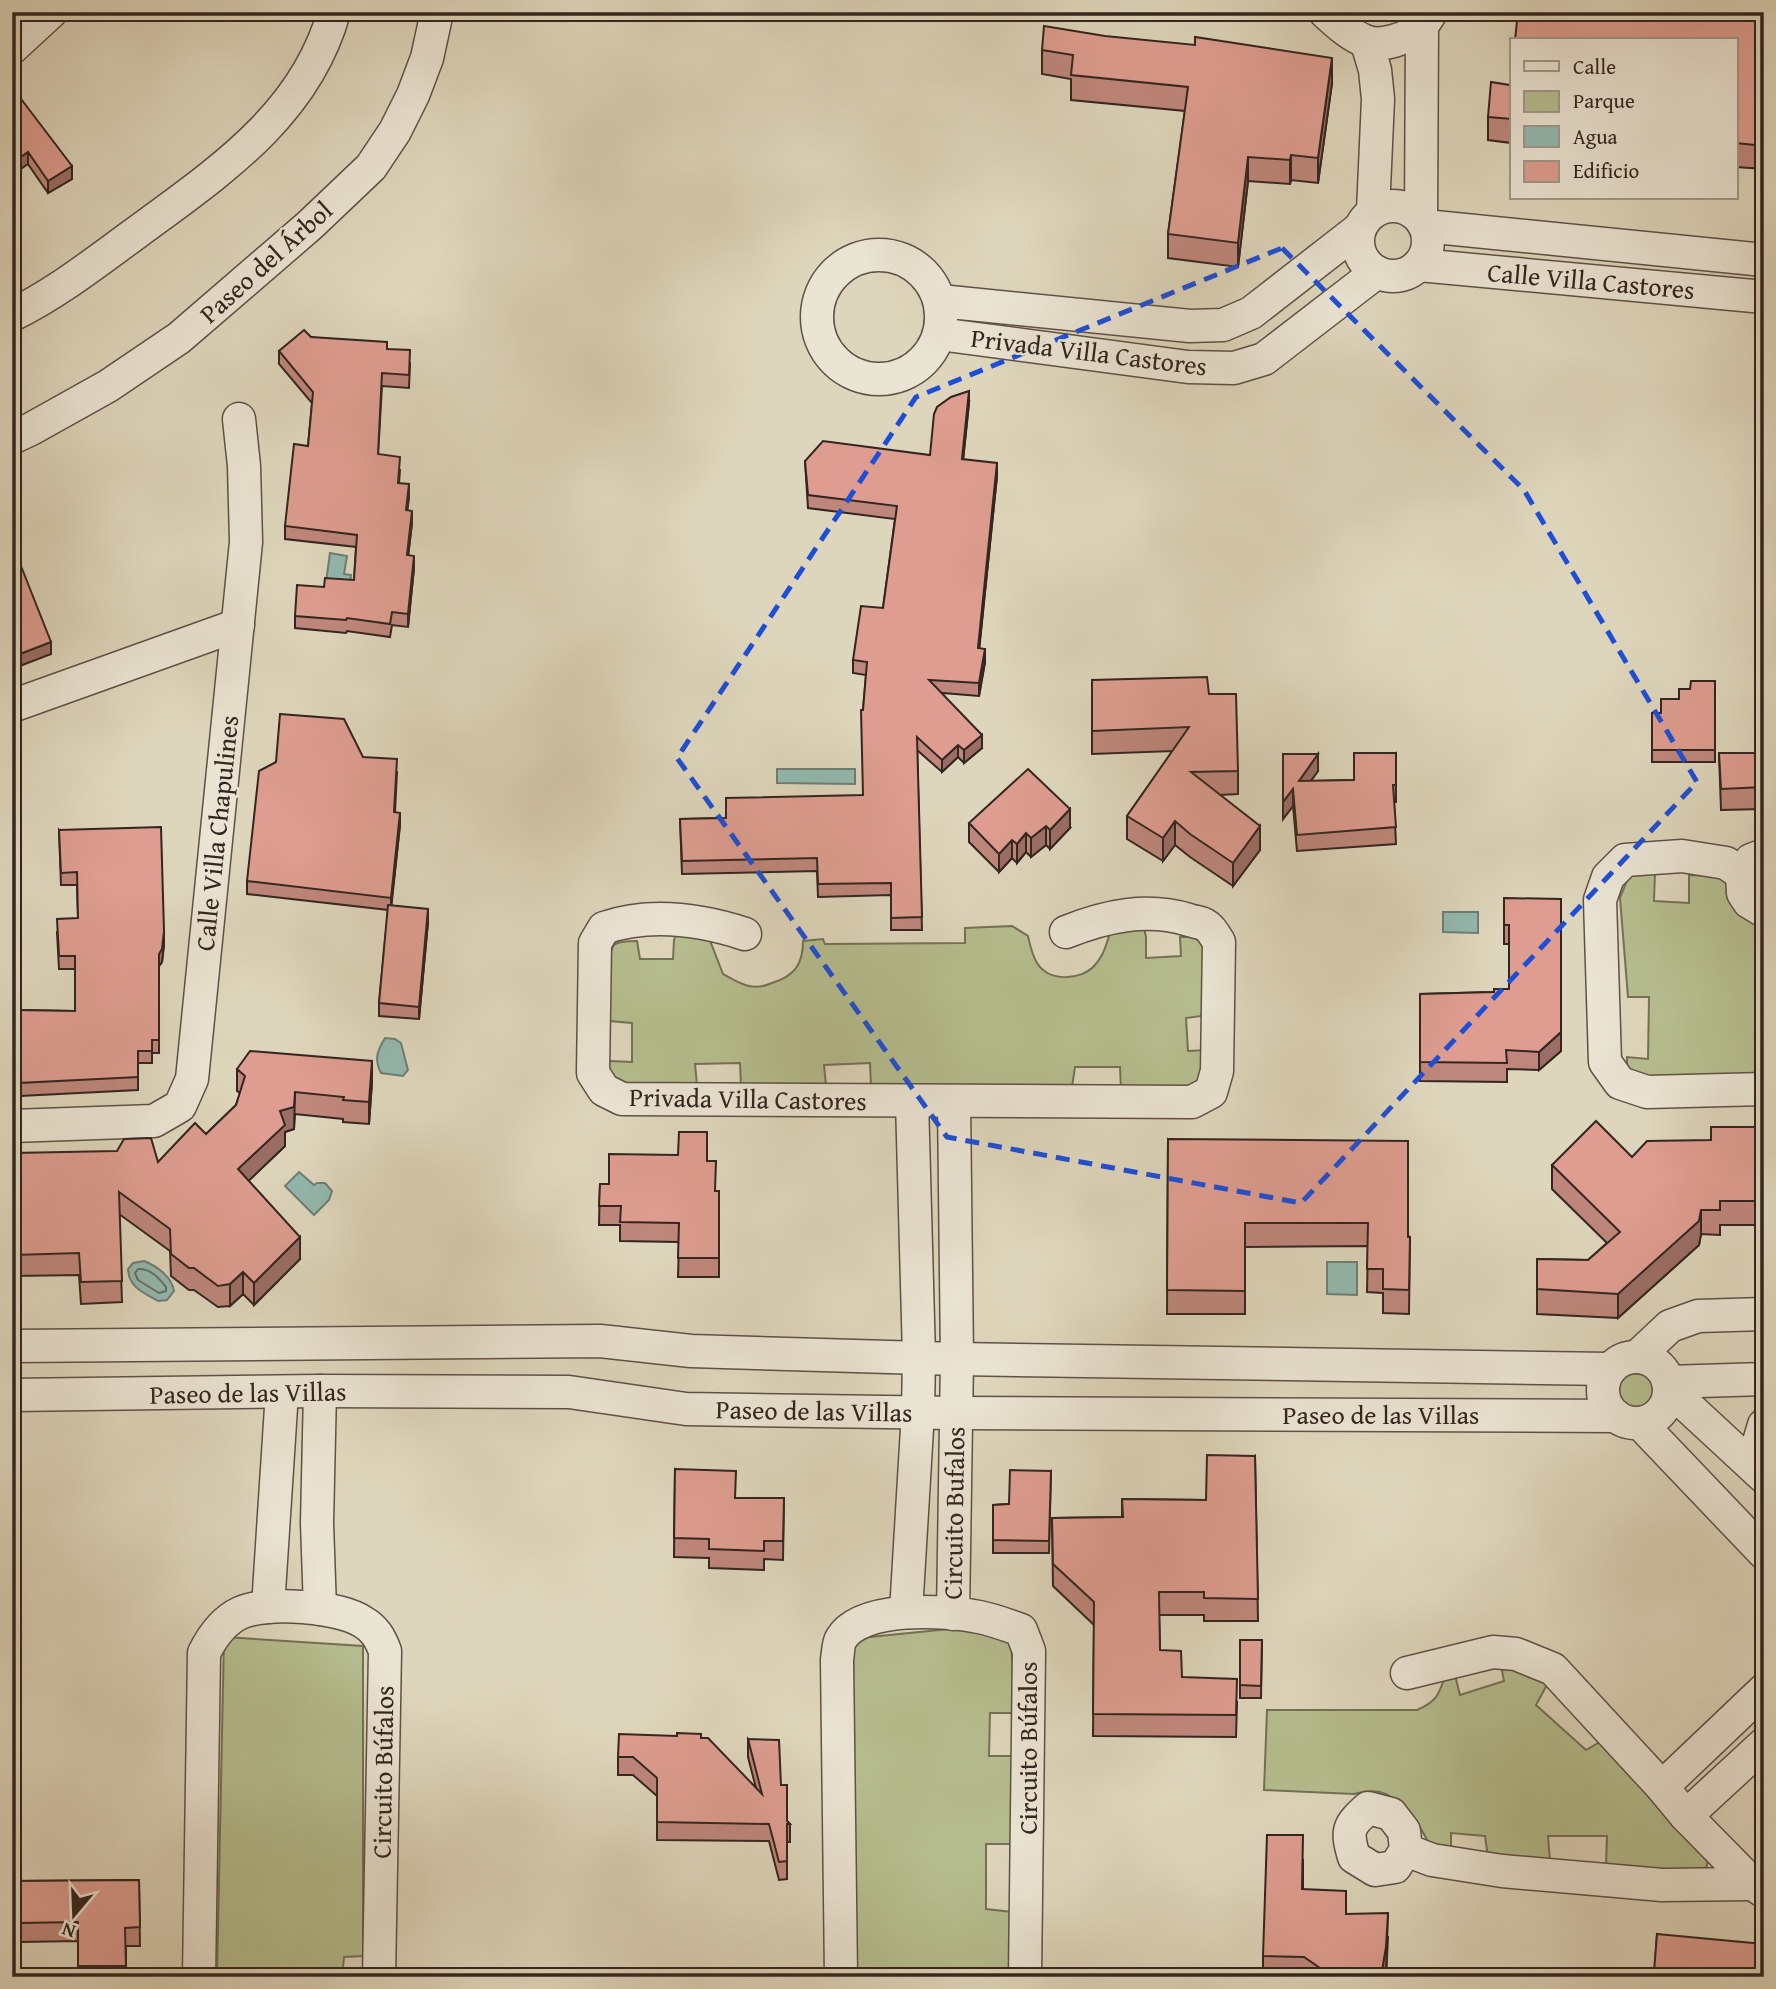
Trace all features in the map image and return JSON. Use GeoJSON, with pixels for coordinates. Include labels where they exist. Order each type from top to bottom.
{"type":"FeatureCollection","features":[{"type":"Feature","properties":{"kind":"street"},"geometry":{"type":"LineString","coordinates":[[12,48],[51,12]]}},
{"type":"Feature","properties":{"kind":"street"},"geometry":{"type":"LineString","coordinates":[[12,315],[77,276],[227,166],[266,128],[301,87],[327,35],[334,12]]}},
{"type":"Feature","properties":{"kind":"street","name":"Paseo del Árbol"},"geometry":{"type":"LineString","coordinates":[[12,438],[108,386],[179,338],[310,225],[371,167],[413,95],[427,58],[437,12]]}},
{"type":"Feature","properties":{"kind":"street"},"geometry":{"type":"LineString","coordinates":[[1325,12],[1345,30],[1367,43],[1390,42],[1405,37],[1426,19]]}},
{"type":"Feature","properties":{"kind":"street"},"geometry":{"type":"LineString","coordinates":[[1367,43],[1375,70],[1378,99],[1366,220],[1357,241],[1364,262],[1377,272],[1393,277],[1412,271],[1419,265],[1428,247],[1423,222],[1426,19]]}},
{"type":"Feature","properties":{"kind":"street"},"geometry":{"type":"LineString","coordinates":[[1366,220],[1393,206],[1404,207],[1423,222]]}},
{"type":"Feature","properties":{"kind":"street","name":"Privada Villa Castores"},"geometry":{"type":"LineString","coordinates":[[940,301],[1190,326],[1223,325],[1251,313],[1366,220]]}},
{"type":"Feature","properties":{"kind":"street","name":"Calle Villa Castores"},"geometry":{"type":"LineString","coordinates":[[1423,222],[1764,260]]}},
{"type":"Feature","properties":{"kind":"street","name":"Privada Villa Castores"},"geometry":{"type":"LineString","coordinates":[[881,255],[901,259],[918,268],[931,283],[940,301],[942,317],[939,334],[931,352],[918,366],[900,376],[881,379],[861,376],[843,367],[829,354],[820,336],[817,317],[821,297],[830,280],[844,266],[862,258],[881,255]]}},
{"type":"Feature","properties":{"kind":"street","name":"Calle Villa Castores"},"geometry":{"type":"LineString","coordinates":[[1419,265],[1764,297]]}},
{"type":"Feature","properties":{"kind":"street","name":"Privada Villa Castores"},"geometry":{"type":"LineString","coordinates":[[939,334],[1188,367],[1234,368],[1264,359],[1377,272]]}},
{"type":"Feature","properties":{"kind":"street","name":"Calle Villa Chapulines"},"geometry":{"type":"LineString","coordinates":[[12,1126],[154,1121],[180,1106],[191,1079],[246,542],[244,466],[239,419]]}},
{"type":"Feature","properties":{"kind":"street"},"geometry":{"type":"LineString","coordinates":[[12,706],[238,625]]}},
{"type":"Feature","properties":{"kind":"street"},"geometry":{"type":"LineString","coordinates":[[1764,911],[1749,902],[1743,893],[1753,864],[1682,856],[1625,860],[1608,877],[1600,900],[1605,1062],[1619,1083],[1647,1092],[1764,1089]]}},
{"type":"Feature","properties":{"kind":"street","name":"Privada Villa Castores"},"geometry":{"type":"LineString","coordinates":[[745,934],[716,925],[684,920],[622,922],[604,928],[595,943],[593,1073],[604,1090],[622,1099],[954,1102],[1192,1102],[1211,1092],[1217,1072],[1219,942],[1206,925],[1160,914],[1121,915],[1093,921],[1066,932]]}},
{"type":"Feature","properties":{"kind":"street"},"geometry":{"type":"LineString","coordinates":[[912,1101],[918,1412]]}},
{"type":"Feature","properties":{"kind":"street"},"geometry":{"type":"LineString","coordinates":[[954,1102],[956,1413]]}},
{"type":"Feature","properties":{"kind":"street"},"geometry":{"type":"LineString","coordinates":[[1764,1314],[1698,1316],[1670,1326],[1604,1380],[1603,1394],[1607,1406],[1628,1419],[1764,1553]]}},
{"type":"Feature","properties":{"kind":"street","name":"Paseo de las Villas"},"geometry":{"type":"LineString","coordinates":[[12,1346],[600,1341],[691,1351],[957,1359],[1624,1363]]}},
{"type":"Feature","properties":{"kind":"street"},"geometry":{"type":"LineString","coordinates":[[1624,1363],[1647,1359],[1657,1364],[1664,1372],[1669,1386],[1761,1474]]}},
{"type":"Feature","properties":{"kind":"street"},"geometry":{"type":"LineString","coordinates":[[1669,1386],[1764,1378]]}},
{"type":"Feature","properties":{"kind":"street"},"geometry":{"type":"LineString","coordinates":[[1628,1419],[1649,1421],[1664,1408],[1669,1386]]}},
{"type":"Feature","properties":{"kind":"street"},"geometry":{"type":"LineString","coordinates":[[320,1391],[317,1523],[320,1609]]}},
{"type":"Feature","properties":{"kind":"street","name":"Paseo de las Villas"},"geometry":{"type":"LineString","coordinates":[[12,1395],[320,1391],[569,1392],[686,1409],[1628,1419]]}},
{"type":"Feature","properties":{"kind":"street"},"geometry":{"type":"LineString","coordinates":[[268,1607],[282,1392]]}},
{"type":"Feature","properties":{"kind":"street","name":"Circuito Bufalos"},"geometry":{"type":"LineString","coordinates":[[906,1612],[918,1412]]}},
{"type":"Feature","properties":{"kind":"street","name":"Circuito Bufalos"},"geometry":{"type":"LineString","coordinates":[[953,1614],[956,1413]]}},
{"type":"Feature","properties":{"kind":"street"},"geometry":{"type":"LineString","coordinates":[[1761,1474],[1758,1445],[1764,1425]]}},
{"type":"Feature","properties":{"kind":"street"},"geometry":{"type":"LineString","coordinates":[[273,1523],[317,1523]]}},
{"type":"Feature","properties":{"kind":"street"},"geometry":{"type":"LineString","coordinates":[[911,1529],[954,1527]]}},
{"type":"Feature","properties":{"kind":"street","name":"Circuito Búfalos"},"geometry":{"type":"LineString","coordinates":[[199,1977],[204,1653],[221,1627],[240,1613],[268,1607],[320,1609],[347,1614],[378,1634],[385,1651],[379,1977]]}},
{"type":"Feature","properties":{"kind":"street","name":"Circuito Búfalos"},"geometry":{"type":"LineString","coordinates":[[841,1977],[837,1660],[841,1639],[856,1624],[876,1617],[906,1612],[977,1616],[1021,1630],[1029,1651],[1025,1977]]}},
{"type":"Feature","properties":{"kind":"street"},"geometry":{"type":"LineString","coordinates":[[1406,1673],[1493,1652],[1516,1654],[1553,1669],[1686,1816],[1759,1888]]}},
{"type":"Feature","properties":{"kind":"street"},"geometry":{"type":"LineString","coordinates":[[1662,1787],[1764,1690]]}},
{"type":"Feature","properties":{"kind":"street"},"geometry":{"type":"LineString","coordinates":[[1686,1816],[1762,1746],[1734,1719]]}},
{"type":"Feature","properties":{"kind":"street"},"geometry":{"type":"LineString","coordinates":[[1406,1850],[1432,1860],[1502,1871],[1662,1885],[1759,1888]]}},
{"type":"Feature","properties":{"kind":"highlighted area"},"geometry":{"type":"Polygon","coordinates":[[[1282,248],[1524,490],[1697,782],[1301,1203],[947,1137],[677,758],[916,397],[1282,248]]]}},
{"type":"Feature","properties":{"kind":"green space"},"geometry":{"type":"Polygon","coordinates":[[[1638,872],[1655,873],[1654,901],[1689,903],[1689,875],[1725,876],[1729,892],[1764,926],[1764,1082],[1649,1084],[1627,1073],[1627,1057],[1648,1059],[1649,997],[1628,997],[1620,898],[1628,878],[1638,872]]]}},
{"type":"Feature","properties":{"kind":"green space"},"geometry":{"type":"Polygon","coordinates":[[[1143,923],[1146,958],[1181,956],[1180,937],[1199,937],[1206,941],[1208,1015],[1186,1018],[1188,1051],[1209,1050],[1197,1090],[1121,1090],[1120,1067],[1075,1067],[1072,1087],[871,1086],[870,1063],[824,1065],[826,1086],[741,1086],[740,1063],[695,1064],[697,1085],[618,1085],[605,1066],[610,1061],[632,1062],[632,1023],[609,1021],[610,957],[615,944],[620,942],[637,941],[640,959],[673,959],[676,933],[709,938],[723,974],[746,985],[758,987],[786,977],[796,968],[803,941],[823,939],[825,944],[965,943],[965,928],[1012,926],[1028,936],[1034,957],[1042,969],[1049,974],[1065,977],[1082,974],[1095,965],[1104,951],[1112,925],[1143,923]]]}},
{"type":"Feature","properties":{"kind":"green space"},"geometry":{"type":"Polygon","coordinates":[[[1634,1369],[1648,1375],[1654,1389],[1648,1403],[1634,1409],[1620,1403],[1614,1389],[1620,1375],[1634,1369]]]}},
{"type":"Feature","properties":{"kind":"green space"},"geometry":{"type":"Polygon","coordinates":[[[969,1627],[1011,1639],[1015,1713],[990,1713],[989,1756],[1014,1756],[1013,1844],[986,1844],[986,1909],[1012,1912],[1011,1977],[851,1977],[850,1639],[969,1627]]]}},
{"type":"Feature","properties":{"kind":"green space"},"geometry":{"type":"Polygon","coordinates":[[[224,1637],[363,1646],[363,1956],[344,1957],[342,1977],[217,1977],[224,1637]]]}},
{"type":"Feature","properties":{"kind":"green space"},"geometry":{"type":"Polygon","coordinates":[[[1500,1661],[1549,1681],[1536,1705],[1586,1750],[1605,1739],[1708,1860],[1706,1869],[1698,1878],[1606,1865],[1607,1836],[1548,1836],[1550,1861],[1488,1857],[1485,1836],[1451,1833],[1451,1851],[1431,1851],[1426,1837],[1400,1803],[1380,1792],[1354,1794],[1264,1790],[1267,1710],[1417,1710],[1436,1697],[1445,1676],[1455,1675],[1460,1695],[1504,1681],[1500,1661]]]}},
{"type":"Feature","properties":{"kind":"water"},"geometry":{"type":"Polygon","coordinates":[[[330,553],[347,556],[344,574],[351,575],[350,585],[326,582],[330,553]]]}},
{"type":"Feature","properties":{"kind":"water"},"geometry":{"type":"Polygon","coordinates":[[[777,769],[855,769],[855,784],[777,783],[777,769]]]}},
{"type":"Feature","properties":{"kind":"water"},"geometry":{"type":"Polygon","coordinates":[[[1443,912],[1478,912],[1478,933],[1443,932],[1443,912]]]}},
{"type":"Feature","properties":{"kind":"water"},"geometry":{"type":"Polygon","coordinates":[[[385,1038],[401,1043],[408,1070],[403,1076],[381,1073],[377,1056],[385,1038]]]}},
{"type":"Feature","properties":{"kind":"water"},"geometry":{"type":"Polygon","coordinates":[[[299,1172],[314,1185],[325,1183],[332,1191],[329,1200],[314,1215],[285,1186],[299,1172]]]}},
{"type":"Feature","properties":{"kind":"water"},"geometry":{"type":"Polygon","coordinates":[[[144,1261],[159,1269],[173,1286],[174,1291],[167,1300],[158,1301],[138,1289],[131,1281],[128,1269],[133,1263],[144,1261]]]}},
{"type":"Feature","properties":{"kind":"water"},"geometry":{"type":"Polygon","coordinates":[[[1327,1262],[1357,1262],[1357,1295],[1327,1294],[1327,1262]]]}},
{"type":"Feature","properties":{"kind":"building"},"geometry":{"type":"Polygon","coordinates":[[[1518,12],[1764,12],[1764,146],[1738,143],[1738,38],[1515,38],[1518,12]]]}},
{"type":"Feature","properties":{"kind":"building"},"geometry":{"type":"Polygon","coordinates":[[[1044,26],[1105,36],[1195,45],[1195,37],[1332,58],[1318,158],[1291,155],[1290,160],[1248,157],[1238,243],[1168,234],[1188,87],[1071,75],[1073,55],[1042,50],[1044,26]]]}},
{"type":"Feature","properties":{"kind":"building"},"geometry":{"type":"Polygon","coordinates":[[[1491,82],[1510,85],[1510,119],[1488,117],[1491,82]]]}},
{"type":"Feature","properties":{"kind":"building"},"geometry":{"type":"Polygon","coordinates":[[[15,91],[72,166],[48,181],[28,152],[12,163],[12,93],[15,91]]]}},
{"type":"Feature","properties":{"kind":"building"},"geometry":{"type":"Polygon","coordinates":[[[304,330],[311,337],[387,342],[387,349],[410,350],[409,375],[382,373],[378,454],[400,457],[398,483],[409,484],[406,510],[412,511],[407,555],[414,556],[408,614],[392,612],[390,624],[347,618],[295,616],[297,585],[324,587],[325,578],[354,580],[357,535],[285,526],[294,444],[308,446],[313,392],[279,351],[304,330]]]}},
{"type":"Feature","properties":{"kind":"building"},"geometry":{"type":"Polygon","coordinates":[[[969,391],[962,459],[997,463],[978,648],[985,649],[979,683],[929,680],[982,735],[964,750],[958,745],[942,760],[917,737],[922,917],[891,918],[891,883],[818,884],[817,858],[682,861],[680,819],[726,818],[726,798],[863,795],[861,710],[867,662],[853,660],[861,606],[883,608],[897,506],[808,495],[805,461],[823,441],[930,455],[937,407],[951,397],[969,391]]]}},
{"type":"Feature","properties":{"kind":"building"},"geometry":{"type":"Polygon","coordinates":[[[17,556],[51,642],[12,657],[12,558],[17,556]]]}},
{"type":"Feature","properties":{"kind":"building"},"geometry":{"type":"Polygon","coordinates":[[[1207,677],[1209,694],[1236,694],[1238,771],[1191,772],[1260,826],[1233,863],[1175,821],[1163,838],[1127,816],[1189,727],[1092,731],[1092,680],[1207,677]]]}},
{"type":"Feature","properties":{"kind":"building"},"geometry":{"type":"Polygon","coordinates":[[[1691,681],[1715,681],[1715,750],[1652,750],[1652,713],[1661,713],[1661,699],[1679,699],[1679,689],[1690,689],[1691,681]]]}},
{"type":"Feature","properties":{"kind":"building"},"geometry":{"type":"Polygon","coordinates":[[[280,714],[344,719],[363,757],[397,759],[394,812],[400,813],[391,898],[247,881],[259,771],[276,762],[280,714]]]}},
{"type":"Feature","properties":{"kind":"building"},"geometry":{"type":"Polygon","coordinates":[[[1354,753],[1396,753],[1396,785],[1393,785],[1396,827],[1297,835],[1293,789],[1283,802],[1283,754],[1318,754],[1299,781],[1354,780],[1354,753]]]}},
{"type":"Feature","properties":{"kind":"building"},"geometry":{"type":"Polygon","coordinates":[[[1719,753],[1764,753],[1764,787],[1721,789],[1719,753]]]}},
{"type":"Feature","properties":{"kind":"building"},"geometry":{"type":"Polygon","coordinates":[[[1028,769],[1070,809],[1050,830],[1046,826],[1031,838],[1026,833],[1017,844],[1012,840],[999,854],[969,823],[1028,769]]]}},
{"type":"Feature","properties":{"kind":"building"},"geometry":{"type":"Polygon","coordinates":[[[161,827],[164,931],[159,954],[159,1040],[152,1040],[152,1051],[138,1051],[138,1077],[19,1083],[20,1087],[12,1087],[12,961],[16,1010],[75,1011],[75,956],[59,956],[57,919],[78,918],[77,872],[61,873],[59,830],[161,827]]]}},
{"type":"Feature","properties":{"kind":"building"},"geometry":{"type":"Polygon","coordinates":[[[1504,898],[1561,899],[1561,1032],[1539,1052],[1506,1050],[1507,1063],[1420,1062],[1420,994],[1494,992],[1494,989],[1509,989],[1509,925],[1504,925],[1504,898]]]}},
{"type":"Feature","properties":{"kind":"building"},"geometry":{"type":"Polygon","coordinates":[[[388,905],[428,909],[419,1007],[379,1003],[388,905]]]}},
{"type":"Feature","properties":{"kind":"building"},"geometry":{"type":"Polygon","coordinates":[[[250,1051],[372,1061],[369,1102],[295,1092],[294,1107],[280,1111],[285,1125],[238,1169],[300,1237],[254,1283],[243,1272],[230,1284],[218,1286],[194,1268],[189,1268],[171,1254],[170,1229],[119,1192],[122,1281],[81,1282],[79,1253],[14,1255],[12,1153],[117,1151],[124,1139],[151,1138],[158,1162],[195,1123],[206,1134],[236,1105],[245,1076],[237,1069],[250,1051]]]}},
{"type":"Feature","properties":{"kind":"building"},"geometry":{"type":"Polygon","coordinates":[[[1596,1121],[1632,1157],[1647,1141],[1711,1140],[1711,1127],[1764,1127],[1764,1201],[1720,1201],[1720,1210],[1701,1210],[1699,1221],[1618,1294],[1537,1289],[1537,1259],[1588,1260],[1620,1232],[1552,1165],[1596,1121]]]}},
{"type":"Feature","properties":{"kind":"building"},"geometry":{"type":"Polygon","coordinates":[[[679,1132],[707,1132],[707,1161],[716,1161],[715,1191],[719,1191],[719,1258],[678,1258],[679,1223],[620,1222],[621,1206],[599,1206],[600,1184],[609,1184],[609,1154],[678,1155],[679,1132]]]}},
{"type":"Feature","properties":{"kind":"building"},"geometry":{"type":"Polygon","coordinates":[[[1168,1139],[1408,1141],[1409,1290],[1383,1289],[1383,1269],[1367,1269],[1368,1223],[1245,1223],[1245,1291],[1167,1290],[1168,1139]]]}},
{"type":"Feature","properties":{"kind":"building"},"geometry":{"type":"Polygon","coordinates":[[[1207,1455],[1255,1456],[1258,1599],[1204,1598],[1204,1592],[1159,1592],[1160,1650],[1181,1651],[1182,1677],[1237,1679],[1236,1715],[1093,1714],[1094,1602],[1053,1564],[1052,1518],[1123,1517],[1122,1499],[1206,1500],[1207,1455]]]}},
{"type":"Feature","properties":{"kind":"building"},"geometry":{"type":"Polygon","coordinates":[[[675,1469],[736,1471],[735,1498],[784,1498],[783,1541],[764,1541],[764,1551],[709,1549],[709,1539],[674,1538],[675,1469]]]}},
{"type":"Feature","properties":{"kind":"building"},"geometry":{"type":"Polygon","coordinates":[[[1010,1470],[1051,1471],[1049,1541],[993,1540],[993,1505],[1009,1504],[1010,1470]]]}},
{"type":"Feature","properties":{"kind":"building"},"geometry":{"type":"Polygon","coordinates":[[[1240,1640],[1262,1640],[1261,1686],[1240,1685],[1240,1640]]]}},
{"type":"Feature","properties":{"kind":"building"},"geometry":{"type":"Polygon","coordinates":[[[677,1733],[701,1734],[701,1738],[708,1738],[762,1794],[748,1739],[779,1740],[781,1785],[787,1785],[787,1821],[790,1824],[787,1824],[787,1861],[779,1862],[769,1824],[657,1822],[657,1778],[633,1757],[618,1757],[619,1734],[677,1736],[677,1733]]]}},
{"type":"Feature","properties":{"kind":"building"},"geometry":{"type":"Polygon","coordinates":[[[1267,1835],[1303,1835],[1302,1889],[1346,1891],[1346,1914],[1388,1913],[1381,1977],[1333,1977],[1304,1957],[1263,1956],[1267,1835]]]}},
{"type":"Feature","properties":{"kind":"building"},"geometry":{"type":"Polygon","coordinates":[[[139,1880],[140,1927],[125,1928],[126,1966],[78,1966],[78,1922],[20,1923],[20,1936],[12,1936],[12,1881],[139,1880]]]}},
{"type":"Feature","properties":{"kind":"building"},"geometry":{"type":"Polygon","coordinates":[[[1657,1934],[1763,1944],[1764,1977],[1679,1977],[1680,1973],[1654,1972],[1657,1934]]]}}]}
